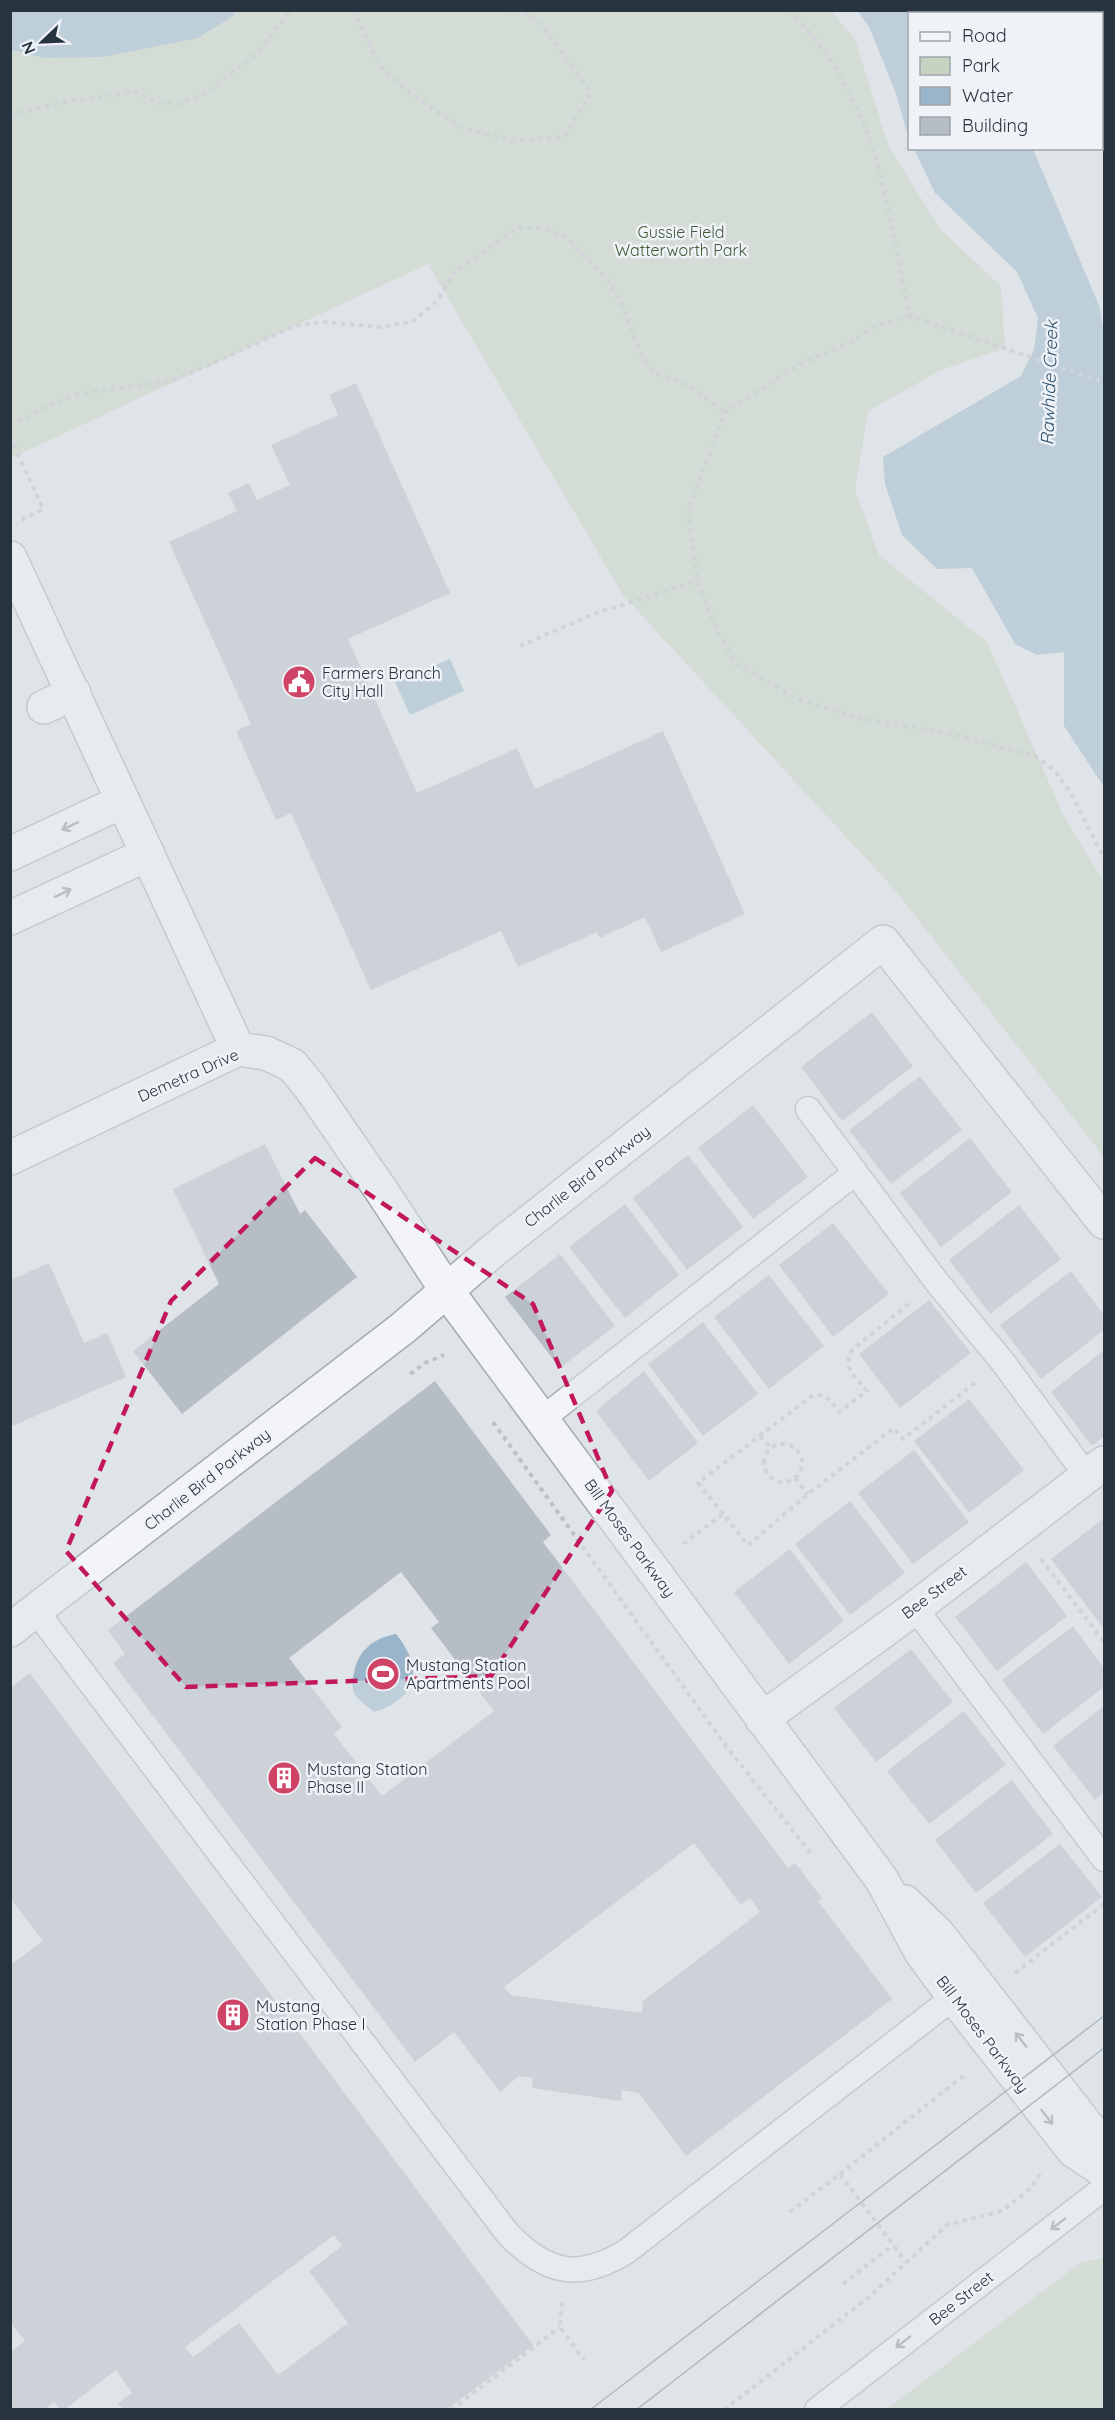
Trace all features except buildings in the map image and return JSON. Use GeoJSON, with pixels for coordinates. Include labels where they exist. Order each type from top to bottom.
{"type":"FeatureCollection","features":[{"type":"Feature","properties":{"kind":"street"},"geometry":{"type":"LineString","coordinates":[[10,558],[238,1049]]}},
{"type":"Feature","properties":{"kind":"street"},"geometry":{"type":"LineString","coordinates":[[44,707],[74,693]]}},
{"type":"Feature","properties":{"kind":"street"},"geometry":{"type":"LineString","coordinates":[[10,854],[123,801]]}},
{"type":"Feature","properties":{"kind":"street"},"geometry":{"type":"LineString","coordinates":[[10,918],[148,854]]}},
{"type":"Feature","properties":{"kind":"street","name":"Charlie Bird Parkway"},"geometry":{"type":"LineString","coordinates":[[23,1620],[393,1336],[505,1242],[883,942],[1104,1221]]}},
{"type":"Feature","properties":{"kind":"street","name":"Demetra Drive"},"geometry":{"type":"LineString","coordinates":[[10,1158],[238,1049],[266,1053],[292,1065],[382,1192]]}},
{"type":"Feature","properties":{"kind":"street","name":"Bill Moses Parkway"},"geometry":{"type":"LineString","coordinates":[[382,1192],[447,1291],[882,1880],[921,1952],[954,1997],[1073,2150],[1104,2171]]}},
{"type":"Feature","properties":{"kind":"street","name":"Bee Street"},"geometry":{"type":"LineString","coordinates":[[762,1719],[915,1608],[1096,1470]]}},
{"type":"Feature","properties":{"kind":"street","name":"Bill Moses Parkway"},"geometry":{"type":"LineString","coordinates":[[882,1880],[938,1934],[1095,2136],[1104,2155]]}},
{"type":"Feature","properties":{"kind":"lane"},"geometry":{"type":"LineString","coordinates":[[808,1109],[936,1281],[1096,1470]]}},
{"type":"Feature","properties":{"kind":"lane"},"geometry":{"type":"LineString","coordinates":[[542,1419],[855,1173]]}},
{"type":"Feature","properties":{"kind":"lane"},"geometry":{"type":"LineString","coordinates":[[915,1608],[1104,1858]]}},
{"type":"Feature","properties":{"kind":"lane"},"geometry":{"type":"LineString","coordinates":[[23,1620],[508,2234],[526,2253],[545,2265],[566,2270],[585,2270],[605,2265],[627,2252],[954,1997]]}},
{"type":"Feature","properties":{"kind":"lane","name":"Bee Street"},"geometry":{"type":"LineString","coordinates":[[817,2409],[1104,2188]]}},
{"type":"Feature","properties":{"kind":"path"},"geometry":{"type":"LineString","coordinates":[[10,115],[69,101],[135,92],[159,103],[179,104],[202,95],[259,52],[291,10]]}},
{"type":"Feature","properties":{"kind":"path"},"geometry":{"type":"LineString","coordinates":[[353,10],[379,65],[410,93],[462,128],[513,141],[564,137],[591,92],[547,32],[529,13],[491,10]]}},
{"type":"Feature","properties":{"kind":"path"},"geometry":{"type":"LineString","coordinates":[[789,10],[829,55],[858,106],[879,162],[888,197],[910,316]]}},
{"type":"Feature","properties":{"kind":"path"},"geometry":{"type":"LineString","coordinates":[[10,426],[53,403],[80,394],[168,381],[196,372],[294,326],[323,322],[380,327],[412,322],[438,300],[455,271],[518,228],[544,228],[567,238],[608,280],[624,309],[643,360],[658,374],[687,385],[725,412]]}},
{"type":"Feature","properties":{"kind":"path"},"geometry":{"type":"LineString","coordinates":[[1104,382],[910,316],[872,328],[851,342],[800,363],[725,412],[688,512],[698,581],[717,631],[737,664],[796,698],[857,718],[951,734],[1035,756],[1054,770],[1071,793],[1104,860]]}},
{"type":"Feature","properties":{"kind":"path"},"geometry":{"type":"LineString","coordinates":[[10,437],[43,509],[10,525]]}},
{"type":"Feature","properties":{"kind":"path"},"geometry":{"type":"LineString","coordinates":[[520,646],[593,614],[698,581]]}},
{"type":"Feature","properties":{"kind":"path"},"geometry":{"type":"LineString","coordinates":[[936,1281],[852,1350],[846,1360],[848,1368],[867,1391],[839,1412],[822,1394],[813,1395],[698,1483],[748,1545],[808,1494],[894,1428],[903,1439],[1002,1361]]}},
{"type":"Feature","properties":{"kind":"path"},"geometry":{"type":"LineString","coordinates":[[406,1377],[443,1353],[450,1363]]}},
{"type":"Feature","properties":{"kind":"path"},"geometry":{"type":"LineString","coordinates":[[492,1420],[726,1746],[820,1864]]}},
{"type":"Feature","properties":{"kind":"path"},"geometry":{"type":"LineString","coordinates":[[760,1437],[771,1448]]}},
{"type":"Feature","properties":{"kind":"path"},"geometry":{"type":"LineString","coordinates":[[786,1444],[797,1450],[801,1467],[795,1478],[782,1482],[767,1473],[764,1461],[771,1448],[786,1444]]}},
{"type":"Feature","properties":{"kind":"path"},"geometry":{"type":"LineString","coordinates":[[795,1478],[808,1494]]}},
{"type":"Feature","properties":{"kind":"path"},"geometry":{"type":"LineString","coordinates":[[683,1544],[723,1514]]}},
{"type":"Feature","properties":{"kind":"path"},"geometry":{"type":"LineString","coordinates":[[1017,1528],[1104,1642]]}},
{"type":"Feature","properties":{"kind":"path"},"geometry":{"type":"LineString","coordinates":[[1011,1977],[1104,1904]]}},
{"type":"Feature","properties":{"kind":"path"},"geometry":{"type":"LineString","coordinates":[[790,2212],[973,2068]]}},
{"type":"Feature","properties":{"kind":"path"},"geometry":{"type":"LineString","coordinates":[[724,2409],[870,2296],[947,2225],[1002,2211],[1030,2189],[1042,2169]]}},
{"type":"Feature","properties":{"kind":"path"},"geometry":{"type":"LineString","coordinates":[[840,2174],[906,2262]]}},
{"type":"Feature","properties":{"kind":"path"},"geometry":{"type":"LineString","coordinates":[[843,2284],[893,2245]]}},
{"type":"Feature","properties":{"kind":"path"},"geometry":{"type":"LineString","coordinates":[[451,2409],[560,2327],[584,2360]]}},
{"type":"Feature","properties":{"kind":"highlighted area"},"geometry":{"type":"Polygon","coordinates":[[[315,1158],[533,1304],[612,1491],[491,1676],[186,1687],[66,1551],[171,1301],[315,1158]]]}},
{"type":"Feature","properties":{"kind":"green space","name":"Gussie Field Watterworth Park"},"geometry":{"type":"Polygon","coordinates":[[[236,10],[831,11],[855,39],[888,145],[940,229],[1001,286],[1005,348],[941,370],[868,411],[855,490],[879,555],[987,642],[1062,812],[1104,883],[1104,1157],[895,890],[623,595],[428,264],[11,458],[11,50],[44,58],[233,16],[236,10]]]}},
{"type":"Feature","properties":{"kind":"green space"},"geometry":{"type":"Polygon","coordinates":[[[1104,2258],[1104,2409],[887,2409],[1080,2263],[1104,2258]]]}},
{"type":"Feature","properties":{"kind":"water"},"geometry":{"type":"Polygon","coordinates":[[[11,10],[236,11],[233,16],[198,38],[103,57],[44,58],[11,50],[11,10]]]}},
{"type":"Feature","properties":{"kind":"water"},"geometry":{"type":"Polygon","coordinates":[[[858,11],[982,12],[908,12],[908,136],[895,91],[870,29],[858,11]]]}},
{"type":"Feature","properties":{"kind":"water","name":"Rawhide Creek"},"geometry":{"type":"Polygon","coordinates":[[[914,150],[1033,150],[1100,308],[1104,334],[1104,787],[1064,726],[1064,652],[1037,655],[1015,644],[972,568],[937,569],[902,535],[885,484],[883,457],[1021,376],[1034,350],[1038,318],[1017,272],[935,193],[914,150]]]}},
{"type":"Feature","properties":{"kind":"water"},"geometry":{"type":"Polygon","coordinates":[[[450,659],[464,691],[410,715],[395,682],[450,659]]]}},
{"type":"Feature","properties":{"kind":"water","name":"Mustang Station Apartments Pool"},"geometry":{"type":"Polygon","coordinates":[[[396,1634],[411,1659],[412,1681],[408,1691],[400,1699],[374,1712],[354,1693],[352,1682],[356,1665],[368,1646],[396,1634]]]}},
{"type":"Feature","properties":{"kind":"tram line"},"geometry":{"type":"LineString","coordinates":[[590,2410],[1104,2016]]}},
{"type":"Feature","properties":{"kind":"tram line"},"geometry":{"type":"LineString","coordinates":[[636,2410],[1104,2048]]}},
{"type":"Feature","properties":{"kind":"place","name":"Farmers Branch City Hall"},"geometry":{"type":"Point","coordinates":[299,682]}},
{"type":"Feature","properties":{"kind":"place","name":"Mustang Station Apartments Pool"},"geometry":{"type":"Point","coordinates":[383,1674]}},
{"type":"Feature","properties":{"kind":"place","name":"Mustang Station Phase II"},"geometry":{"type":"Point","coordinates":[284,1778]}},
{"type":"Feature","properties":{"kind":"place","name":"Mustang Station Phase I"},"geometry":{"type":"Point","coordinates":[233,2015]}}]}
